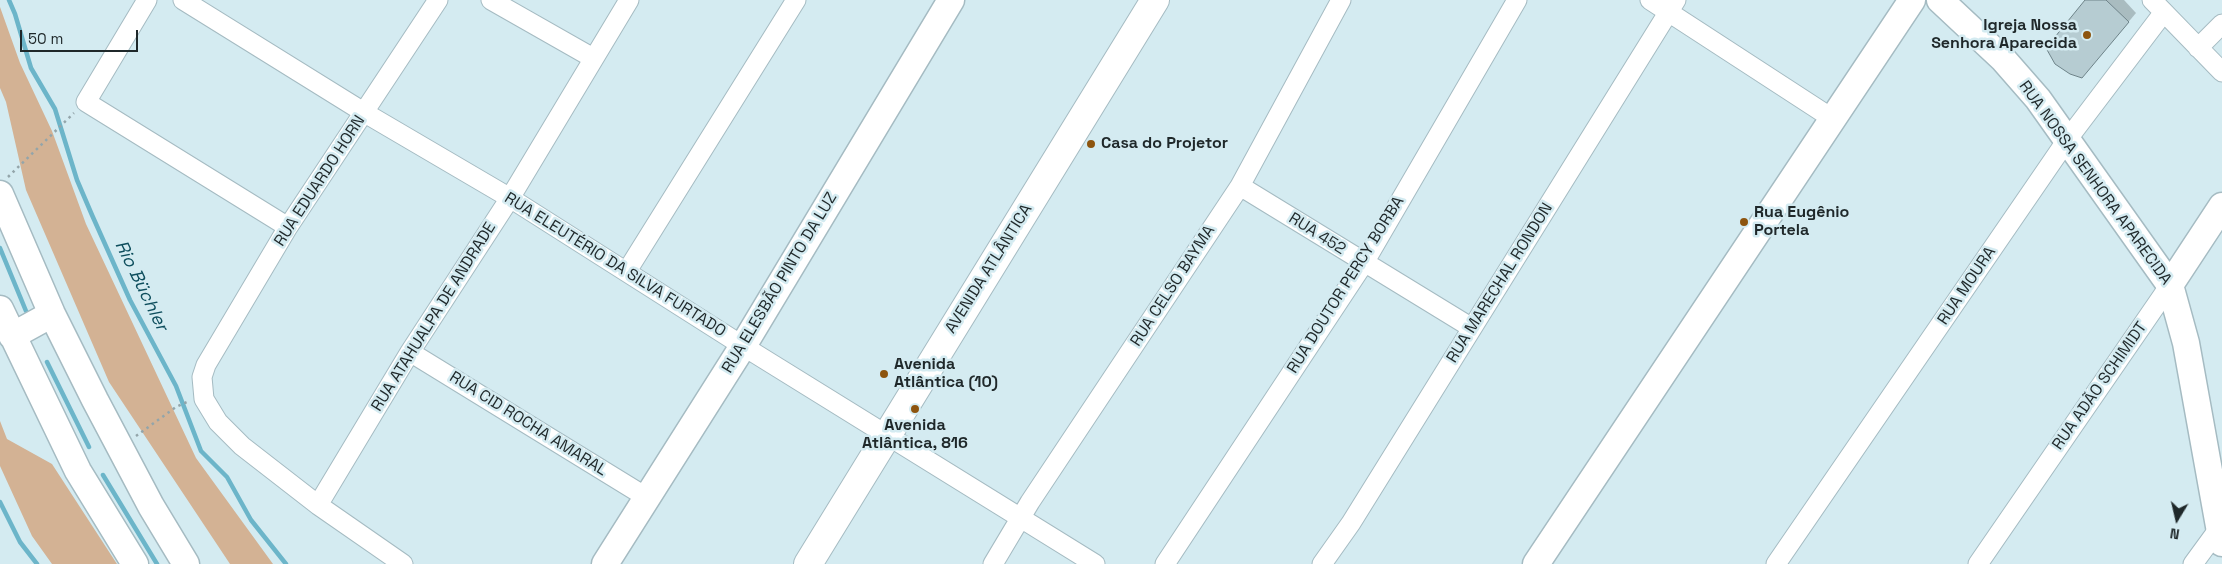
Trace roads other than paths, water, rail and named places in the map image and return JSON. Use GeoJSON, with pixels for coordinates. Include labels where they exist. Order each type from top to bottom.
{"type":"FeatureCollection","features":[{"type":"Feature","properties":{"kind":"main road","name":"AVENIDA ATLÂNTICA"},"geometry":{"type":"LineString","coordinates":[[790,564],[880,431],[953,313],[1102,70],[1136,0]]}},
{"type":"Feature","properties":{"kind":"main road","name":"AVENIDA ATLÂNTICA"},"geometry":{"type":"LineString","coordinates":[[1102,70],[1155,0]]}},
{"type":"Feature","properties":{"kind":"main road","name":"AVENIDA ATLÂNTICA"},"geometry":{"type":"LineString","coordinates":[[808,564],[880,431]]}},
{"type":"Feature","properties":{"kind":"street"},"geometry":{"type":"LineString","coordinates":[[147,0],[86,102],[288,227]]}},
{"type":"Feature","properties":{"kind":"street","name":"RUA ELEUTÉRIO DA SILVA FURTADO"},"geometry":{"type":"LineString","coordinates":[[184,0],[365,113],[510,198],[743,346],[1095,564]]}},
{"type":"Feature","properties":{"kind":"street","name":"RUA EDUARDO HORN"},"geometry":{"type":"LineString","coordinates":[[318,505],[242,446],[218,422],[204,399],[202,376],[206,365],[288,227],[438,0]]}},
{"type":"Feature","properties":{"kind":"street"},"geometry":{"type":"LineString","coordinates":[[491,0],[593,58]]}},
{"type":"Feature","properties":{"kind":"street","name":"RUA ATAHUALPA DE ANDRADE"},"geometry":{"type":"LineString","coordinates":[[318,505],[410,352],[510,198],[629,0]]}},
{"type":"Feature","properties":{"kind":"street"},"geometry":{"type":"LineString","coordinates":[[627,271],[796,0]]}},
{"type":"Feature","properties":{"kind":"street","name":"RUA ELESBÃO PINTO DA LUZ"},"geometry":{"type":"LineString","coordinates":[[605,564],[743,346],[949,0]]}},
{"type":"Feature","properties":{"kind":"street","name":"RUA CELSO BAYMA"},"geometry":{"type":"LineString","coordinates":[[993,564],[1021,518],[1240,186],[1341,0]]}},
{"type":"Feature","properties":{"kind":"street","name":"RUA DOUTOR PERCY BORBA"},"geometry":{"type":"LineString","coordinates":[[1165,564],[1364,263],[1517,0]]}},
{"type":"Feature","properties":{"kind":"street"},"geometry":{"type":"LineString","coordinates":[[1650,0],[1672,6],[1832,119]]}},
{"type":"Feature","properties":{"kind":"street"},"geometry":{"type":"LineString","coordinates":[[1536,564],[1912,0]]}},
{"type":"Feature","properties":{"kind":"street","name":"RUA NOSSA SENHORA APARECIDA"},"geometry":{"type":"LineString","coordinates":[[1940,0],[2020,77],[2170,284],[2216,464],[2221,535]]}},
{"type":"Feature","properties":{"kind":"street","name":"RUA MARECHAL RONDON"},"geometry":{"type":"LineString","coordinates":[[1322,564],[1351,523],[1672,6]]}},
{"type":"Feature","properties":{"kind":"street"},"geometry":{"type":"LineString","coordinates":[[2158,6],[2222,72]]}},
{"type":"Feature","properties":{"kind":"street","name":"RUA MOURA"},"geometry":{"type":"LineString","coordinates":[[1776,564],[2158,6]]}},
{"type":"Feature","properties":{"kind":"street"},"geometry":{"type":"LineString","coordinates":[[2198,48],[2222,24]]}},
{"type":"Feature","properties":{"kind":"street"},"geometry":{"type":"LineString","coordinates":[[3,186],[52,314],[151,506],[186,564]]}},
{"type":"Feature","properties":{"kind":"street","name":"RUA 452"},"geometry":{"type":"LineString","coordinates":[[1240,186],[1472,328]]}},
{"type":"Feature","properties":{"kind":"street","name":"RUA ADÃO SCHIMIDT"},"geometry":{"type":"LineString","coordinates":[[1978,564],[2222,206]]}},
{"type":"Feature","properties":{"kind":"street"},"geometry":{"type":"LineString","coordinates":[[0,309],[6,340],[78,471],[135,564]]}},
{"type":"Feature","properties":{"kind":"street"},"geometry":{"type":"LineString","coordinates":[[6,340],[52,314]]}},
{"type":"Feature","properties":{"kind":"street","name":"RUA CID ROCHA AMARAL"},"geometry":{"type":"LineString","coordinates":[[410,352],[646,497]]}},
{"type":"Feature","properties":{"kind":"street"},"geometry":{"type":"LineString","coordinates":[[318,505],[402,564]]}},
{"type":"Feature","properties":{"kind":"street"},"geometry":{"type":"LineString","coordinates":[[2193,564],[2221,535]]}},
{"type":"Feature","properties":{"kind":"waterway","name":"Rio Büchler"},"geometry":{"type":"LineString","coordinates":[[9,0],[31,68],[55,109],[77,180],[130,300],[176,386],[201,451],[227,477],[251,520],[286,564]]}},
{"type":"Feature","properties":{"kind":"waterway"},"geometry":{"type":"LineString","coordinates":[[0,248],[26,311]]}},
{"type":"Feature","properties":{"kind":"waterway"},"geometry":{"type":"LineString","coordinates":[[47,362],[89,447]]}},
{"type":"Feature","properties":{"kind":"waterway"},"geometry":{"type":"LineString","coordinates":[[103,475],[157,564]]}},
{"type":"Feature","properties":{"kind":"waterway"},"geometry":{"type":"LineString","coordinates":[[0,502],[20,542],[37,564]]}},
{"type":"Feature","properties":{"kind":"place","name":"Igreja Nossa Senhora Aparecida"},"geometry":{"type":"Point","coordinates":[2087,35]}},
{"type":"Feature","properties":{"kind":"place","name":"Casa do Projetor"},"geometry":{"type":"Point","coordinates":[1091,144]}},
{"type":"Feature","properties":{"kind":"place","name":"Rua Eugênio Portela"},"geometry":{"type":"Point","coordinates":[1744,222]}},
{"type":"Feature","properties":{"kind":"place","name":"Avenida Atlântica (10)"},"geometry":{"type":"Point","coordinates":[884,374]}},
{"type":"Feature","properties":{"kind":"place","name":"Avenida Atlântica, 816"},"geometry":{"type":"Point","coordinates":[915,409]}}]}
